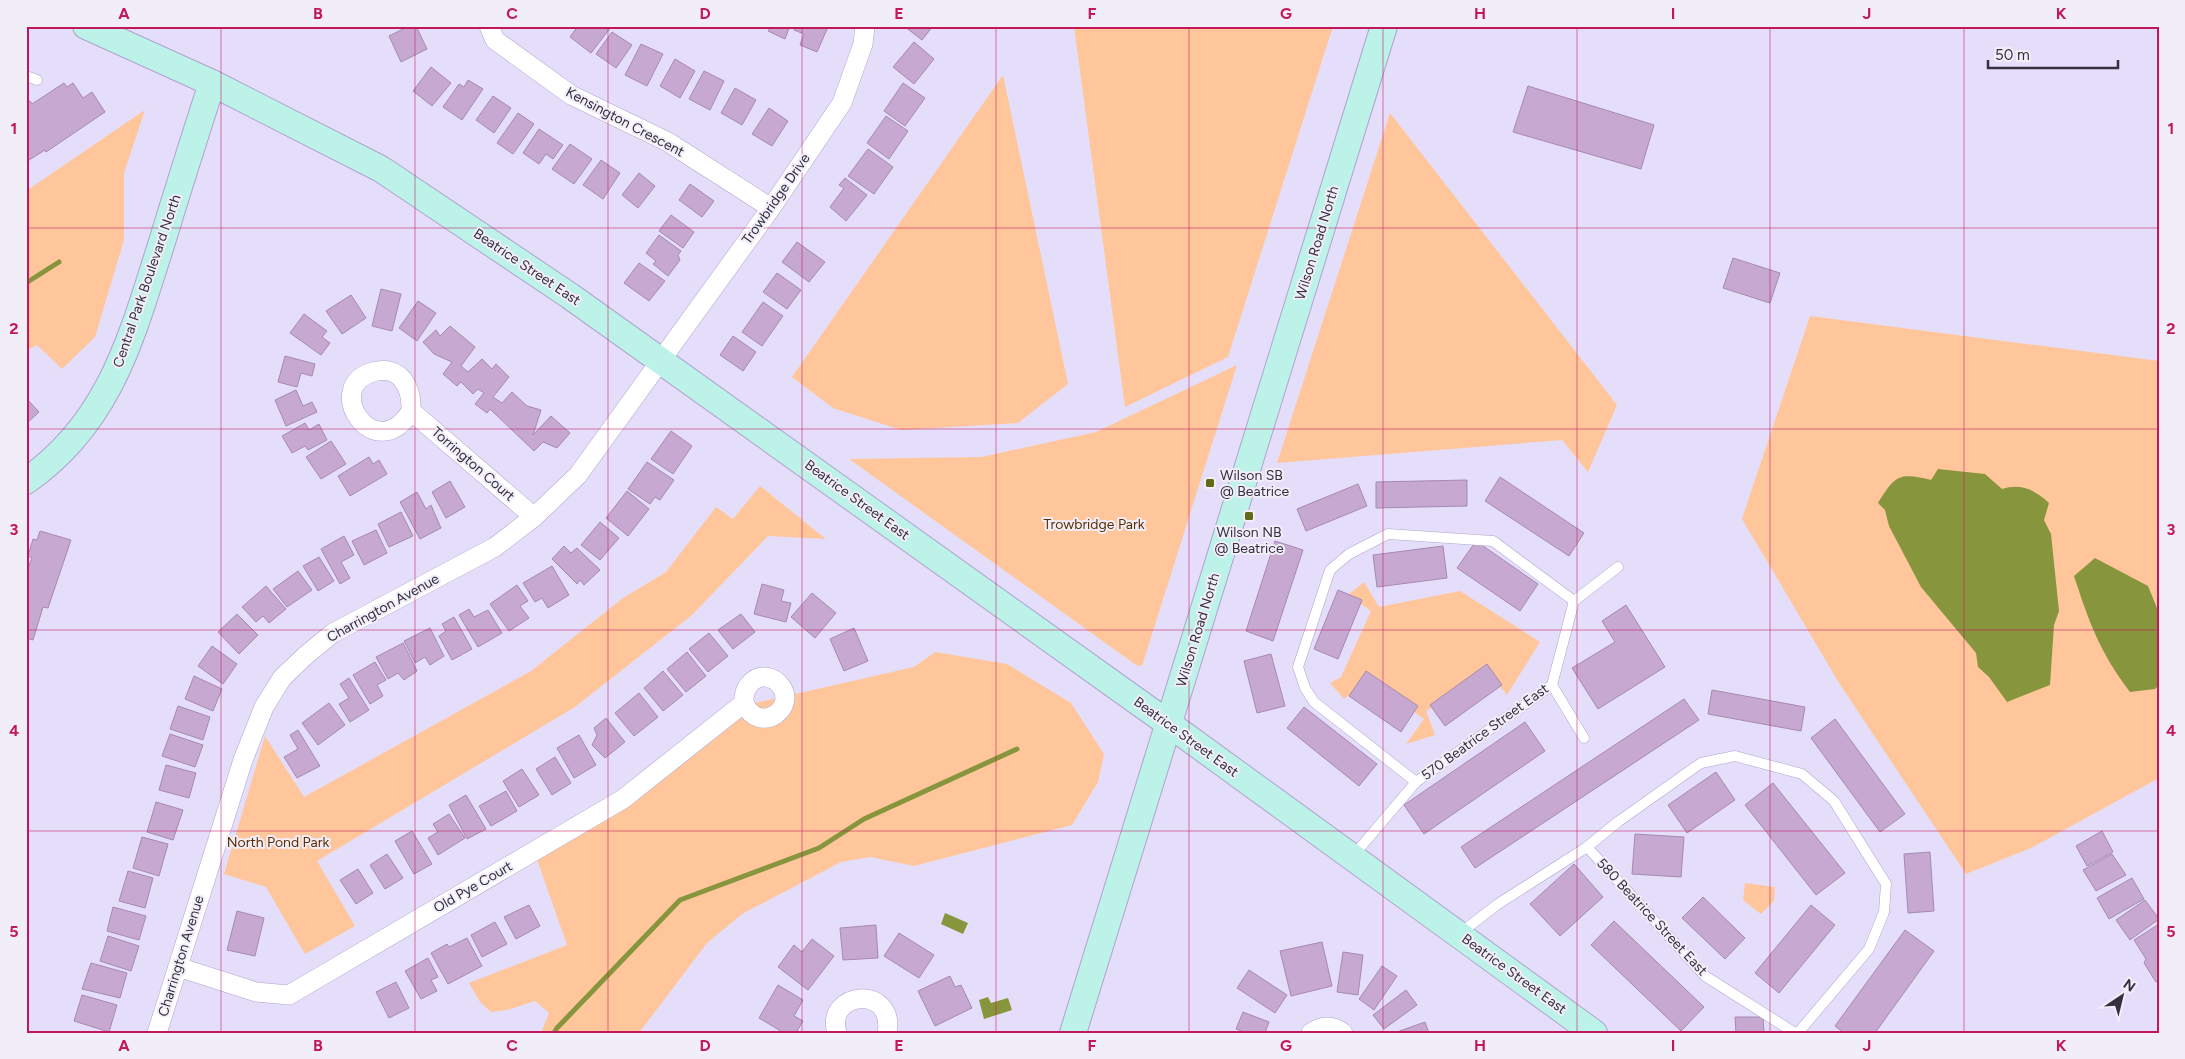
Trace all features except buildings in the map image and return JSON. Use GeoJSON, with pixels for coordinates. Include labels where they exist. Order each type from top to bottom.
{"type":"FeatureCollection","features":[{"type":"Feature","properties":{"kind":"street","name":"Beatrice Street East"},"geometry":{"type":"LineString","coordinates":[[86,26],[212,83],[381,169],[570,296],[661,360],[1169,724],[1594,1033]]}},
{"type":"Feature","properties":{"kind":"street","name":"Kensington Crescent"},"geometry":{"type":"LineString","coordinates":[[489,26],[496,40],[571,95],[668,142],[771,208]]}},
{"type":"Feature","properties":{"kind":"street","name":"Trowbridge Drive"},"geometry":{"type":"LineString","coordinates":[[661,360],[771,208],[842,103],[863,44],[865,26]]}},
{"type":"Feature","properties":{"kind":"street","name":"Wilson Road North"},"geometry":{"type":"LineString","coordinates":[[1073,1033],[1384,26]]}},
{"type":"Feature","properties":{"kind":"street","name":"Central Park Boulevard North"},"geometry":{"type":"LineString","coordinates":[[26,481],[39,472],[67,444],[86,421],[111,384],[136,324],[212,83]]}},
{"type":"Feature","properties":{"kind":"street","name":"Charrington Avenue"},"geometry":{"type":"LineString","coordinates":[[158,1033],[243,760],[264,707],[282,678],[333,634],[496,547],[534,517],[578,475],[661,360]]}},
{"type":"Feature","properties":{"kind":"street","name":"Torrington Court"},"geometry":{"type":"LineString","coordinates":[[411,411],[534,517]]}},
{"type":"Feature","properties":{"kind":"street","name":"Old Pye Court"},"geometry":{"type":"LineString","coordinates":[[178,967],[256,992],[289,995],[622,799],[744,703]]}},
{"type":"Feature","properties":{"kind":"street"},"geometry":{"type":"LineString","coordinates":[[837,1033],[836,1019],[839,1011],[845,1004],[861,998],[870,999],[883,1008],[889,1025],[887,1033]]}},
{"type":"Feature","properties":{"kind":"street"},"geometry":{"type":"LineString","coordinates":[[1311,1033],[1318,1028],[1326,1026],[1334,1027],[1343,1033]]}},
{"type":"Feature","properties":{"kind":"lane"},"geometry":{"type":"LineString","coordinates":[[26,76],[36,80]]}},
{"type":"Feature","properties":{"kind":"lane","name":"570 Beatrice Street East"},"geometry":{"type":"LineString","coordinates":[[1352,857],[1416,782],[1552,685],[1574,602],[1493,541],[1388,534],[1349,554],[1330,570],[1298,667],[1305,688],[1314,702],[1416,782]]}},
{"type":"Feature","properties":{"kind":"lane"},"geometry":{"type":"LineString","coordinates":[[1574,602],[1618,567]]}},
{"type":"Feature","properties":{"kind":"lane"},"geometry":{"type":"LineString","coordinates":[[1552,685],[1584,738]]}},
{"type":"Feature","properties":{"kind":"lane","name":"580 Beatrice Street East"},"geometry":{"type":"LineString","coordinates":[[1459,934],[1498,904],[1587,847],[1619,821],[1701,763],[1735,756],[1802,774],[1834,801],[1886,884],[1884,912],[1869,949],[1796,1033],[1705,976],[1587,847]]}},
{"type":"Feature","properties":{"kind":"green space"},"geometry":{"type":"Polygon","coordinates":[[[1074,26],[1333,26],[1228,357],[1125,407],[1074,26]]]}},
{"type":"Feature","properties":{"kind":"green space"},"geometry":{"type":"Polygon","coordinates":[[[1003,75],[1068,384],[1018,423],[901,430],[833,408],[792,377],[1003,75]]]}},
{"type":"Feature","properties":{"kind":"green space"},"geometry":{"type":"Polygon","coordinates":[[[145,110],[124,173],[124,240],[95,337],[62,369],[37,345],[26,351],[26,191],[145,110]]]}},
{"type":"Feature","properties":{"kind":"green space"},"geometry":{"type":"Polygon","coordinates":[[[1390,113],[1617,405],[1588,472],[1562,440],[1277,463],[1390,113]]]}},
{"type":"Feature","properties":{"kind":"green space"},"geometry":{"type":"Polygon","coordinates":[[[1810,316],[2159,361],[2159,778],[2031,848],[1966,874],[1839,683],[1742,519],[1810,316]]]}},
{"type":"Feature","properties":{"kind":"green space","name":"Trowbridge Park"},"geometry":{"type":"Polygon","coordinates":[[[1237,365],[1142,666],[1136,665],[849,459],[981,457],[1096,432],[1237,365]]]}},
{"type":"Feature","properties":{"kind":"green space","name":"North Pond Park"},"geometry":{"type":"Polygon","coordinates":[[[760,486],[826,539],[768,536],[692,615],[575,707],[317,861],[355,926],[305,954],[266,887],[224,874],[265,736],[304,797],[531,671],[623,598],[666,572],[716,507],[733,519],[760,486]]]}},
{"type":"Feature","properties":{"kind":"green space"},"geometry":{"type":"Polygon","coordinates":[[[1364,582],[1379,607],[1460,591],[1540,642],[1507,695],[1490,673],[1426,711],[1435,735],[1406,744],[1424,719],[1369,680],[1344,699],[1330,683],[1341,677],[1371,611],[1348,595],[1364,582]]]}},
{"type":"Feature","properties":{"kind":"green space"},"geometry":{"type":"Polygon","coordinates":[[[935,652],[1007,664],[1071,703],[1104,754],[1098,782],[1072,825],[914,866],[870,857],[841,862],[742,914],[707,943],[639,1033],[541,1033],[549,1013],[535,1001],[507,1010],[491,1012],[480,1002],[469,983],[567,945],[534,851],[742,706],[914,667],[935,652]]]}},
{"type":"Feature","properties":{"kind":"green space"},"geometry":{"type":"Polygon","coordinates":[[[1745,883],[1775,887],[1774,901],[1761,914],[1743,900],[1745,883]]]}},
{"type":"Feature","properties":{"kind":"shaded area"},"geometry":{"type":"Polygon","coordinates":[[[1938,469],[1985,474],[2002,489],[2022,487],[2033,491],[2049,503],[2044,520],[2051,534],[2059,611],[2054,625],[2050,685],[2007,702],[1989,677],[1978,667],[1976,653],[1921,587],[1889,526],[1885,510],[1878,503],[1889,487],[1898,478],[1904,477],[1911,476],[1931,480],[1938,469]]]}},
{"type":"Feature","properties":{"kind":"shaded area"},"geometry":{"type":"Polygon","coordinates":[[[2095,558],[2148,586],[2159,613],[2159,685],[2155,689],[2130,692],[2096,637],[2074,576],[2095,558]]]}},
{"type":"Feature","properties":{"kind":"shaded area"},"geometry":{"type":"Polygon","coordinates":[[[945,913],[968,923],[963,934],[941,924],[945,913]]]}},
{"type":"Feature","properties":{"kind":"shaded area"},"geometry":{"type":"Polygon","coordinates":[[[988,997],[991,1003],[1008,998],[1012,1010],[984,1019],[979,1000],[988,997]]]}},
{"type":"Feature","properties":{"kind":"waterway"},"geometry":{"type":"LineString","coordinates":[[26,283],[59,262]]}},
{"type":"Feature","properties":{"kind":"waterway"},"geometry":{"type":"LineString","coordinates":[[554,1033],[680,900],[819,848],[864,819],[1017,749]]}},
{"type":"Feature","properties":{"kind":"place","name":"Wilson SB @ Beatrice"},"geometry":{"type":"Point","coordinates":[1210,483]}},
{"type":"Feature","properties":{"kind":"place","name":"Wilson NB @ Beatrice"},"geometry":{"type":"Point","coordinates":[1249,516]}}]}
